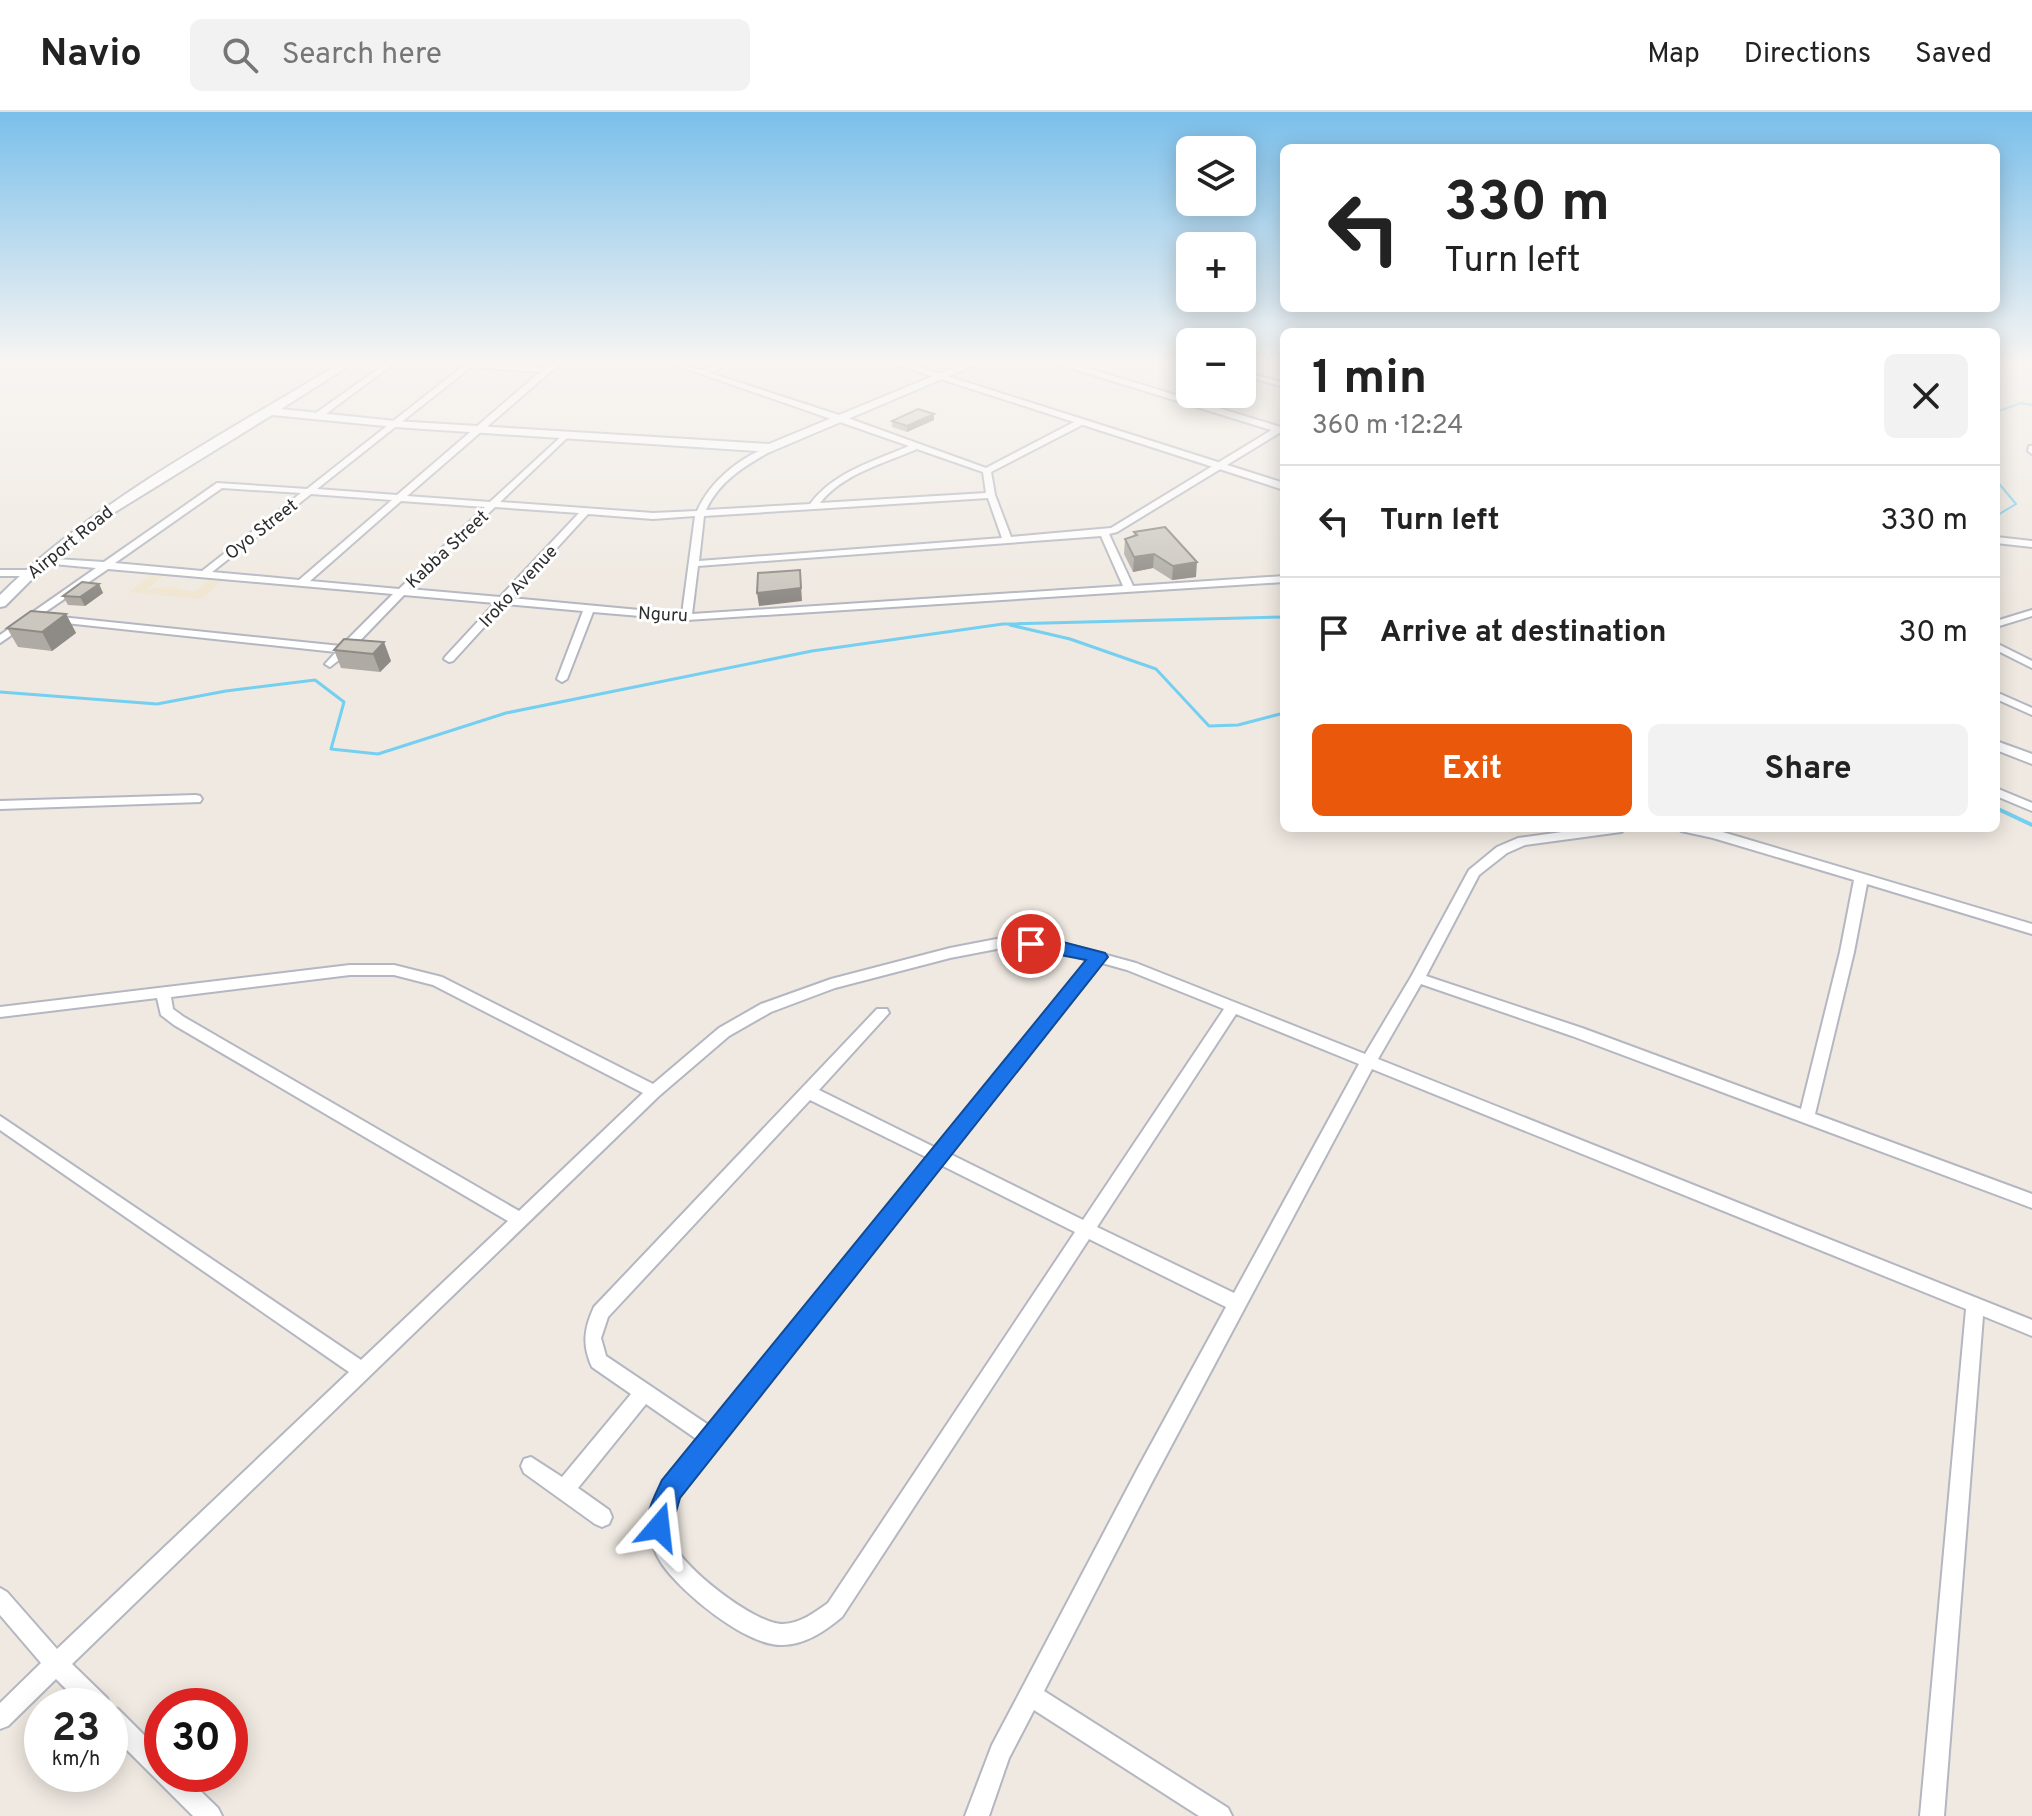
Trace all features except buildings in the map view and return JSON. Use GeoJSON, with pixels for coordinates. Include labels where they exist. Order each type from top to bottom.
{"type":"FeatureCollection","features":[{"type":"Feature","properties":{"kind":"main road","name":"Airport Road"},"geometry":{"type":"LineString","coordinates":[[0,603],[23,573],[69,529],[133,485],[207,442]]}},
{"type":"Feature","properties":{"kind":"main road","name":"Airport Road"},"geometry":{"type":"LineString","coordinates":[[0,589],[110,509],[220,442]]}},
{"type":"Feature","properties":{"kind":"main road"},"geometry":{"type":"LineString","coordinates":[[668,442],[770,448],[786,442]]}},
{"type":"Feature","properties":{"kind":"street","name":"Oyo Street"},"geometry":{"type":"LineString","coordinates":[[204,574],[372,442]]}},
{"type":"Feature","properties":{"kind":"street"},"geometry":{"type":"LineString","coordinates":[[301,583],[464,442]]}},
{"type":"Feature","properties":{"kind":"street","name":"Kabba Street"},"geometry":{"type":"LineString","coordinates":[[330,664],[558,442]]}},
{"type":"Feature","properties":{"kind":"street"},"geometry":{"type":"LineString","coordinates":[[904,442],[987,471],[1044,442]]}},
{"type":"Feature","properties":{"kind":"street"},"geometry":{"type":"LineString","coordinates":[[1145,442],[1280,483]]}},
{"type":"Feature","properties":{"kind":"street"},"geometry":{"type":"LineString","coordinates":[[1147,442],[1222,465]]}},
{"type":"Feature","properties":{"kind":"street"},"geometry":{"type":"LineString","coordinates":[[693,564],[1104,533],[1263,442]]}},
{"type":"Feature","properties":{"kind":"street"},"geometry":{"type":"LineString","coordinates":[[813,506],[832,485],[916,446]]}},
{"type":"Feature","properties":{"kind":"street"},"geometry":{"type":"LineString","coordinates":[[687,617],[700,514],[715,485],[770,448]]}},
{"type":"Feature","properties":{"kind":"street"},"geometry":{"type":"LineString","coordinates":[[987,471],[991,495],[1007,540]]}},
{"type":"Feature","properties":{"kind":"street"},"geometry":{"type":"LineString","coordinates":[[0,640],[220,485],[653,516],[991,495]]}},
{"type":"Feature","properties":{"kind":"street","name":"Iroko Avenue"},"geometry":{"type":"LineString","coordinates":[[449,659],[585,512]]}},
{"type":"Feature","properties":{"kind":"street"},"geometry":{"type":"LineString","coordinates":[[1104,533],[1130,590]]}},
{"type":"Feature","properties":{"kind":"street"},"geometry":{"type":"LineString","coordinates":[[2000,540],[2032,544]]}},
{"type":"Feature","properties":{"kind":"street","name":"Nguru"},"geometry":{"type":"LineString","coordinates":[[43,560],[687,617],[1280,579]]}},
{"type":"Feature","properties":{"kind":"street"},"geometry":{"type":"LineString","coordinates":[[0,573],[23,573]]}},
{"type":"Feature","properties":{"kind":"street"},"geometry":{"type":"LineString","coordinates":[[562,679],[589,609]]}},
{"type":"Feature","properties":{"kind":"street"},"geometry":{"type":"LineString","coordinates":[[33,617],[345,650]]}},
{"type":"Feature","properties":{"kind":"street"},"geometry":{"type":"LineString","coordinates":[[2000,623],[2029,617]]}},
{"type":"Feature","properties":{"kind":"street"},"geometry":{"type":"LineString","coordinates":[[2000,648],[2032,665]]}},
{"type":"Feature","properties":{"kind":"street"},"geometry":{"type":"LineString","coordinates":[[2000,697],[2032,712]]}},
{"type":"Feature","properties":{"kind":"street"},"geometry":{"type":"LineString","coordinates":[[2000,750],[2032,762]]}},
{"type":"Feature","properties":{"kind":"street"},"geometry":{"type":"LineString","coordinates":[[2000,794],[2032,807]]}},
{"type":"Feature","properties":{"kind":"street"},"geometry":{"type":"LineString","coordinates":[[0,805],[196,799]]}},
{"type":"Feature","properties":{"kind":"street"},"geometry":{"type":"LineString","coordinates":[[977,1816],[1000,1753],[1030,1695],[1368,1062],[1418,978],[1474,873],[1487,861],[1522,841],[1591,832]]}},
{"type":"Feature","properties":{"kind":"street"},"geometry":{"type":"LineString","coordinates":[[1699,832],[2032,929]]}},
{"type":"Feature","properties":{"kind":"street"},"geometry":{"type":"LineString","coordinates":[[1806,1118],[1834,1010],[1861,879]]}},
{"type":"Feature","properties":{"kind":"street"},"geometry":{"type":"LineString","coordinates":[[0,1718],[654,1092],[724,1032],[766,1008],[831,984],[950,953],[1007,942],[1055,946],[1131,966],[2032,1328]]}},
{"type":"Feature","properties":{"kind":"street"},"geometry":{"type":"LineString","coordinates":[[1099,957],[671,1489],[662,1508],[659,1527],[664,1548],[674,1566],[753,1627],[772,1634],[792,1634],[814,1626],[835,1610],[1232,1008]]}},
{"type":"Feature","properties":{"kind":"street"},"geometry":{"type":"LineString","coordinates":[[0,1012],[350,970],[405,972],[437,981],[654,1092]]}},
{"type":"Feature","properties":{"kind":"street"},"geometry":{"type":"LineString","coordinates":[[1418,978],[1551,1023],[2032,1201]]}},
{"type":"Feature","properties":{"kind":"street"},"geometry":{"type":"LineString","coordinates":[[163,993],[166,1011],[179,1021],[520,1220]]}},
{"type":"Feature","properties":{"kind":"street"},"geometry":{"type":"LineString","coordinates":[[712,1438],[598,1361],[592,1338],[600,1313],[882,1013]]}},
{"type":"Feature","properties":{"kind":"street"},"geometry":{"type":"LineString","coordinates":[[808,1092],[1238,1304]]}},
{"type":"Feature","properties":{"kind":"street"},"geometry":{"type":"LineString","coordinates":[[0,1122],[362,1371]]}},
{"type":"Feature","properties":{"kind":"street"},"geometry":{"type":"LineString","coordinates":[[1932,1816],[1975,1305]]}},
{"type":"Feature","properties":{"kind":"street"},"geometry":{"type":"LineString","coordinates":[[565,1489],[644,1393]]}},
{"type":"Feature","properties":{"kind":"street"},"geometry":{"type":"LineString","coordinates":[[531,1466],[602,1517]]}},
{"type":"Feature","properties":{"kind":"street"},"geometry":{"type":"LineString","coordinates":[[0,1599],[81,1688]]}},
{"type":"Feature","properties":{"kind":"street"},"geometry":{"type":"LineString","coordinates":[[1030,1695],[1220,1816]]}},
{"type":"Feature","properties":{"kind":"street"},"geometry":{"type":"LineString","coordinates":[[128,1735],[144,1751]]}},
{"type":"Feature","properties":{"kind":"street"},"geometry":{"type":"LineString","coordinates":[[185,1792],[210,1816]]}},
{"type":"Feature","properties":{"kind":"shaded area"},"geometry":{"type":"Polygon","coordinates":[[[151,575],[162,576],[148,589],[171,587],[194,592],[209,580],[222,581],[200,599],[129,592],[151,575]]]}},
{"type":"Feature","properties":{"kind":"waterway"},"geometry":{"type":"LineString","coordinates":[[2000,485],[2016,504],[2000,514]]}},
{"type":"Feature","properties":{"kind":"waterway"},"geometry":{"type":"LineString","coordinates":[[0,692],[157,704],[226,691],[315,680],[344,702],[331,749],[378,754],[506,713],[812,651],[1003,624],[1280,617]]}},
{"type":"Feature","properties":{"kind":"waterway"},"geometry":{"type":"LineString","coordinates":[[1010,625],[1070,639],[1156,669],[1209,726],[1238,725],[1280,714]]}},
{"type":"Feature","properties":{"kind":"waterway"},"geometry":{"type":"LineString","coordinates":[[2000,810],[2032,825]]}},
{"type":"Feature","properties":{"kind":"route"},"geometry":{"type":"LineString","coordinates":[[659,1527],[662,1508],[671,1489],[1099,957],[1072,949],[1031,944]]}}]}
